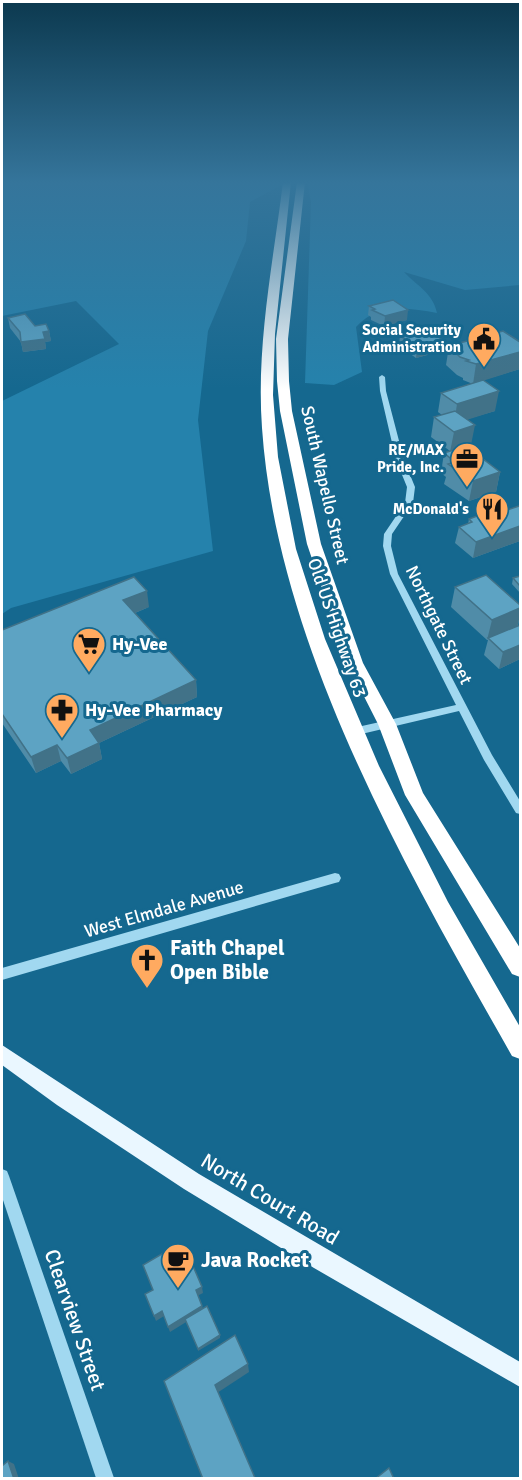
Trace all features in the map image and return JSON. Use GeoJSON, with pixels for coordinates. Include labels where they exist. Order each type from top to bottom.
{"type":"FeatureCollection","features":[{"type":"Feature","properties":{"kind":"highway","name":"Old US Highway 63"},"geometry":{"type":"LineString","coordinates":[[280,251],[272,288],[266,362],[268,427],[276,502],[306,609],[353,732],[416,865],[520,1048]]}},
{"type":"Feature","properties":{"kind":"highway","name":"South Wapello Street"},"geometry":{"type":"LineString","coordinates":[[293,251],[282,339],[286,411],[314,544],[355,663],[387,724],[414,795],[520,967]]}},
{"type":"Feature","properties":{"kind":"main road","name":"North Court Road"},"geometry":{"type":"LineString","coordinates":[[2,1054],[99,1122],[208,1191],[520,1375]]}},
{"type":"Feature","properties":{"kind":"street","name":"Northgate Street"},"geometry":{"type":"LineString","coordinates":[[382,378],[382,391],[400,460],[411,487],[409,503],[388,534],[387,546],[394,574],[488,757],[520,810]]}},
{"type":"Feature","properties":{"kind":"street"},"geometry":{"type":"LineString","coordinates":[[353,732],[462,707]]}},
{"type":"Feature","properties":{"kind":"street","name":"West Elmdale Avenue"},"geometry":{"type":"LineString","coordinates":[[2,974],[335,878]]}},
{"type":"Feature","properties":{"kind":"street","name":"Clearview Street"},"geometry":{"type":"LineString","coordinates":[[2,1176],[105,1479]]}},
{"type":"Feature","properties":{"kind":"shaded area"},"geometry":{"type":"Polygon","coordinates":[[[2,251],[242,251],[208,331],[198,420],[213,551],[11,608],[2,614],[2,401],[119,344],[76,301],[2,316],[2,251]]]}},
{"type":"Feature","properties":{"kind":"shaded area"},"geometry":{"type":"Polygon","coordinates":[[[309,251],[520,251],[520,285],[465,290],[404,272],[428,295],[437,313],[394,309],[374,314],[356,327],[362,372],[334,385],[305,383],[309,251]]]}},
{"type":"Feature","properties":{"kind":"building"},"geometry":{"type":"Polygon","coordinates":[[[393,300],[408,310],[385,316],[372,310],[375,309],[369,306],[393,300]]]}},
{"type":"Feature","properties":{"kind":"building"},"geometry":{"type":"Polygon","coordinates":[[[25,314],[35,326],[46,324],[49,331],[43,332],[45,339],[21,342],[20,332],[8,318],[25,314]]]}},
{"type":"Feature","properties":{"kind":"building"},"geometry":{"type":"Polygon","coordinates":[[[426,329],[443,340],[417,347],[410,343],[406,344],[403,341],[407,340],[400,336],[426,329]]]}},
{"type":"Feature","properties":{"kind":"building"},"geometry":{"type":"Polygon","coordinates":[[[503,331],[520,342],[520,352],[476,364],[460,357],[449,346],[503,331]]]}},
{"type":"Feature","properties":{"kind":"building"},"geometry":{"type":"Polygon","coordinates":[[[483,380],[499,391],[457,404],[441,393],[483,380]]]}},
{"type":"Feature","properties":{"kind":"building"},"geometry":{"type":"Polygon","coordinates":[[[455,411],[475,425],[454,432],[434,417],[455,411]]]}},
{"type":"Feature","properties":{"kind":"building"},"geometry":{"type":"Polygon","coordinates":[[[466,446],[500,472],[473,481],[448,464],[455,462],[444,453],[466,446]]]}},
{"type":"Feature","properties":{"kind":"building"},"geometry":{"type":"Polygon","coordinates":[[[520,506],[520,526],[476,542],[459,527],[472,522],[469,519],[485,513],[489,516],[520,506]]]}},
{"type":"Feature","properties":{"kind":"building"},"geometry":{"type":"Polygon","coordinates":[[[486,575],[520,605],[520,608],[492,620],[455,587],[486,575]]]}},
{"type":"Feature","properties":{"kind":"building"},"geometry":{"type":"Polygon","coordinates":[[[520,576],[520,586],[513,578],[520,576]]]}},
{"type":"Feature","properties":{"kind":"building","name":"Hy-Vee"},"geometry":{"type":"Polygon","coordinates":[[[134,577],[147,591],[123,600],[196,680],[90,730],[99,743],[67,758],[57,745],[31,757],[2,714],[2,630],[134,577]]]}},
{"type":"Feature","properties":{"kind":"building"},"geometry":{"type":"Polygon","coordinates":[[[520,625],[520,645],[503,652],[488,638],[520,625]]]}},
{"type":"Feature","properties":{"kind":"building"},"geometry":{"type":"Polygon","coordinates":[[[177,1245],[187,1270],[193,1266],[202,1287],[196,1290],[202,1306],[168,1327],[162,1311],[154,1316],[145,1294],[153,1290],[143,1265],[177,1245]]]}},
{"type":"Feature","properties":{"kind":"building"},"geometry":{"type":"Polygon","coordinates":[[[207,1306],[220,1335],[198,1349],[185,1319],[207,1306]]]}},
{"type":"Feature","properties":{"kind":"building"},"geometry":{"type":"Polygon","coordinates":[[[235,1335],[248,1364],[215,1385],[255,1478],[203,1479],[164,1381],[235,1335]]]}},
{"type":"Feature","properties":{"kind":"building"},"geometry":{"type":"Polygon","coordinates":[[[8,1461],[14,1479],[2,1479],[2,1466],[8,1461]]]}},
{"type":"Feature","properties":{"kind":"building"},"geometry":{"type":"Polygon","coordinates":[[[389,1468],[394,1479],[375,1479],[389,1468]]]}},
{"type":"Feature","properties":{"kind":"place","name":"Social Security Administration"},"geometry":{"type":"Point","coordinates":[484,368]}},
{"type":"Feature","properties":{"kind":"place","name":"RE/MAX Pride, Inc."},"geometry":{"type":"Point","coordinates":[467,488]}},
{"type":"Feature","properties":{"kind":"place","name":"McDonald's"},"geometry":{"type":"Point","coordinates":[492,538]}},
{"type":"Feature","properties":{"kind":"place","name":"Hy-Vee"},"geometry":{"type":"Point","coordinates":[89,673]}},
{"type":"Feature","properties":{"kind":"place","name":"Hy-Vee Pharmacy"},"geometry":{"type":"Point","coordinates":[62,739]}},
{"type":"Feature","properties":{"kind":"place","name":"Faith Chapel Open Bible"},"geometry":{"type":"Point","coordinates":[147,989]}},
{"type":"Feature","properties":{"kind":"place","name":"Java Rocket"},"geometry":{"type":"Point","coordinates":[178,1289]}}]}
